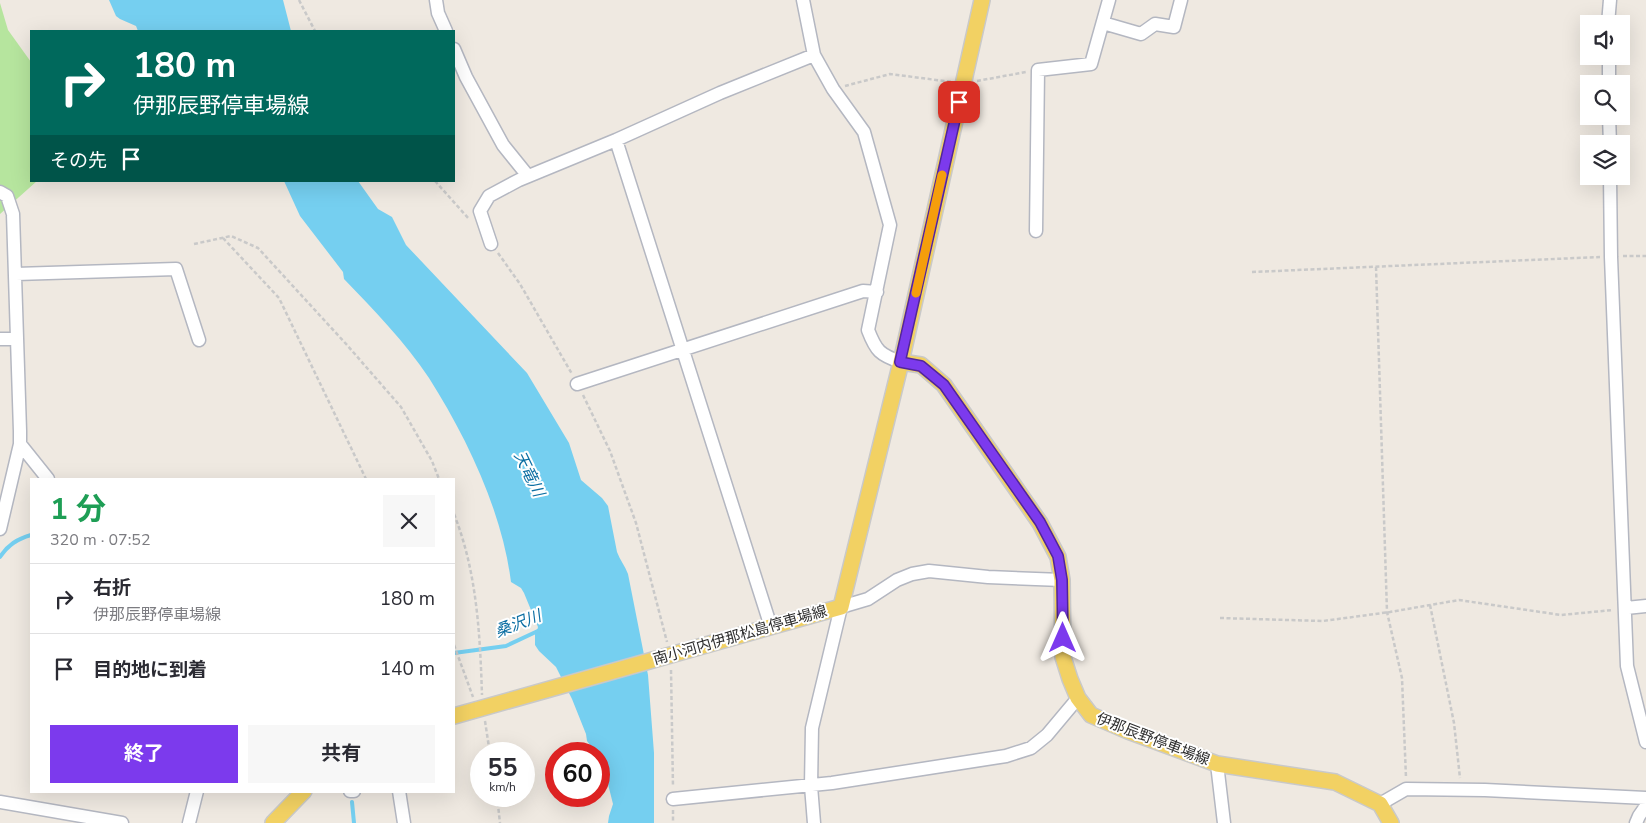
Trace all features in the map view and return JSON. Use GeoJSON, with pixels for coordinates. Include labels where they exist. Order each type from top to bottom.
{"type":"FeatureCollection","features":[{"type":"Feature","properties":{"kind":"main road"},"geometry":{"type":"LineString","coordinates":[[900,362],[982,0]]}},
{"type":"Feature","properties":{"kind":"main road","name":"伊那辰野停車場線"},"geometry":{"type":"LineString","coordinates":[[900,362],[921,366],[944,385],[1040,522],[1058,556],[1062,580],[1063,657],[1078,698],[1091,715],[1128,731],[1217,764],[1335,782],[1380,804]]}},
{"type":"Feature","properties":{"kind":"main road","name":"南小河内伊那松島停車場線"},"geometry":{"type":"LineString","coordinates":[[455,716],[840,607],[900,362]]}},
{"type":"Feature","properties":{"kind":"main road"},"geometry":{"type":"LineString","coordinates":[[273,823],[302,793]]}},
{"type":"Feature","properties":{"kind":"main road"},"geometry":{"type":"LineString","coordinates":[[1380,804],[1391,823]]}},
{"type":"Feature","properties":{"kind":"street"},"geometry":{"type":"LineString","coordinates":[[436,0],[438,12],[446,30]]}},
{"type":"Feature","properties":{"kind":"street"},"geometry":{"type":"LineString","coordinates":[[803,0],[814,55],[833,89],[864,132],[890,225],[868,330],[873,344],[883,356],[900,362]]}},
{"type":"Feature","properties":{"kind":"street"},"geometry":{"type":"LineString","coordinates":[[1036,231],[1038,70],[1091,64],[1109,0]]}},
{"type":"Feature","properties":{"kind":"street"},"geometry":{"type":"LineString","coordinates":[[1104,23],[1141,34],[1155,24],[1174,27],[1180,0]]}},
{"type":"Feature","properties":{"kind":"street"},"geometry":{"type":"LineString","coordinates":[[1609,15],[1610,0]]}},
{"type":"Feature","properties":{"kind":"street"},"geometry":{"type":"LineString","coordinates":[[455,51],[466,77],[503,144],[528,176]]}},
{"type":"Feature","properties":{"kind":"street"},"geometry":{"type":"LineString","coordinates":[[492,244],[480,211],[489,196],[528,176],[616,140],[720,92],[814,55]]}},
{"type":"Feature","properties":{"kind":"street"},"geometry":{"type":"LineString","coordinates":[[616,140],[771,627]]}},
{"type":"Feature","properties":{"kind":"street"},"geometry":{"type":"LineString","coordinates":[[1610,185],[1610,257],[1627,666],[1646,742]]}},
{"type":"Feature","properties":{"kind":"street"},"geometry":{"type":"LineString","coordinates":[[0,192],[7,196],[13,214],[20,444],[0,530]]}},
{"type":"Feature","properties":{"kind":"street"},"geometry":{"type":"LineString","coordinates":[[16,274],[176,269],[199,340]]}},
{"type":"Feature","properties":{"kind":"street"},"geometry":{"type":"LineString","coordinates":[[577,384],[863,291],[877,292]]}},
{"type":"Feature","properties":{"kind":"street"},"geometry":{"type":"LineString","coordinates":[[0,339],[16,339]]}},
{"type":"Feature","properties":{"kind":"street"},"geometry":{"type":"LineString","coordinates":[[20,444],[47,478]]}},
{"type":"Feature","properties":{"kind":"street"},"geometry":{"type":"LineString","coordinates":[[814,823],[811,786],[812,728],[840,607],[868,599],[897,580],[912,574],[929,571],[988,577],[1062,580]]}},
{"type":"Feature","properties":{"kind":"street"},"geometry":{"type":"LineString","coordinates":[[1626,608],[1646,606]]}},
{"type":"Feature","properties":{"kind":"street"},"geometry":{"type":"LineString","coordinates":[[673,799],[811,786],[1006,756],[1031,748],[1047,735],[1078,698]]}},
{"type":"Feature","properties":{"kind":"street"},"geometry":{"type":"LineString","coordinates":[[1217,764],[1224,823]]}},
{"type":"Feature","properties":{"kind":"street"},"geometry":{"type":"LineString","coordinates":[[1380,804],[1406,789],[1646,798]]}},
{"type":"Feature","properties":{"kind":"street"},"geometry":{"type":"LineString","coordinates":[[189,823],[196,793]]}},
{"type":"Feature","properties":{"kind":"street"},"geometry":{"type":"LineString","coordinates":[[400,793],[404,823]]}},
{"type":"Feature","properties":{"kind":"street"},"geometry":{"type":"LineString","coordinates":[[0,802],[122,823]]}},
{"type":"Feature","properties":{"kind":"street"},"geometry":{"type":"LineString","coordinates":[[1636,823],[1638,816],[1646,806]]}},
{"type":"Feature","properties":{"kind":"path"},"geometry":{"type":"LineString","coordinates":[[299,0],[314,30]]}},
{"type":"Feature","properties":{"kind":"path"},"geometry":{"type":"LineString","coordinates":[[833,89],[890,74],[963,83],[1038,70]]}},
{"type":"Feature","properties":{"kind":"path"},"geometry":{"type":"LineString","coordinates":[[436,182],[473,223]]}},
{"type":"Feature","properties":{"kind":"path"},"geometry":{"type":"LineString","coordinates":[[194,244],[231,236],[258,248],[401,408],[432,461],[440,478]]}},
{"type":"Feature","properties":{"kind":"path"},"geometry":{"type":"LineString","coordinates":[[223,238],[279,298],[366,478]]}},
{"type":"Feature","properties":{"kind":"path"},"geometry":{"type":"LineString","coordinates":[[492,244],[520,284],[577,384],[610,451],[636,523],[667,656],[673,823]]}},
{"type":"Feature","properties":{"kind":"path"},"geometry":{"type":"LineString","coordinates":[[1252,272],[1646,256]]}},
{"type":"Feature","properties":{"kind":"path"},"geometry":{"type":"LineString","coordinates":[[1376,267],[1387,612],[1402,678],[1406,789]]}},
{"type":"Feature","properties":{"kind":"path"},"geometry":{"type":"LineString","coordinates":[[455,517],[468,558],[475,597],[488,742]]}},
{"type":"Feature","properties":{"kind":"path"},"geometry":{"type":"LineString","coordinates":[[1220,618],[1323,621],[1459,600],[1561,615],[1626,608]]}},
{"type":"Feature","properties":{"kind":"path"},"geometry":{"type":"LineString","coordinates":[[1430,605],[1454,724],[1461,790]]}},
{"type":"Feature","properties":{"kind":"path"},"geometry":{"type":"LineString","coordinates":[[455,648],[484,707]]}},
{"type":"Feature","properties":{"kind":"path"},"geometry":{"type":"LineString","coordinates":[[498,807],[500,823]]}},
{"type":"Feature","properties":{"kind":"green space"},"geometry":{"type":"Polygon","coordinates":[[[0,3],[8,30],[30,61],[30,182],[36,182],[0,214],[0,3]]]}},
{"type":"Feature","properties":{"kind":"water"},"geometry":{"type":"Polygon","coordinates":[[[109,0],[283,0],[291,30],[138,30],[136,26],[116,16],[109,0]]]}},
{"type":"Feature","properties":{"kind":"water","name":"天竜川"},"geometry":{"type":"Polygon","coordinates":[[[284,182],[359,182],[378,209],[392,217],[406,245],[527,373],[569,443],[581,480],[602,498],[608,506],[617,552],[628,574],[648,675],[654,753],[654,823],[608,823],[613,804],[610,792],[610,742],[588,742],[572,699],[556,667],[535,645],[535,633],[538,627],[521,588],[511,582],[500,529],[491,502],[457,425],[420,365],[378,314],[344,279],[343,272],[300,216],[284,182]]]}},
{"type":"Feature","properties":{"kind":"waterway","name":"桑沢川"},"geometry":{"type":"LineString","coordinates":[[0,557],[13,543],[30,535]]}},
{"type":"Feature","properties":{"kind":"waterway","name":"桑沢川"},"geometry":{"type":"LineString","coordinates":[[455,653],[506,646],[540,630]]}},
{"type":"Feature","properties":{"kind":"waterway"},"geometry":{"type":"LineString","coordinates":[[352,802],[354,823]]}},
{"type":"Feature","properties":{"kind":"slow traffic"},"geometry":{"type":"LineString","coordinates":[[916,293],[942,175]]}},
{"type":"Feature","properties":{"kind":"route"},"geometry":{"type":"LineString","coordinates":[[959,102],[900,362],[921,366],[944,385],[1040,522],[1058,556],[1062,580],[1063,638]]}}]}
